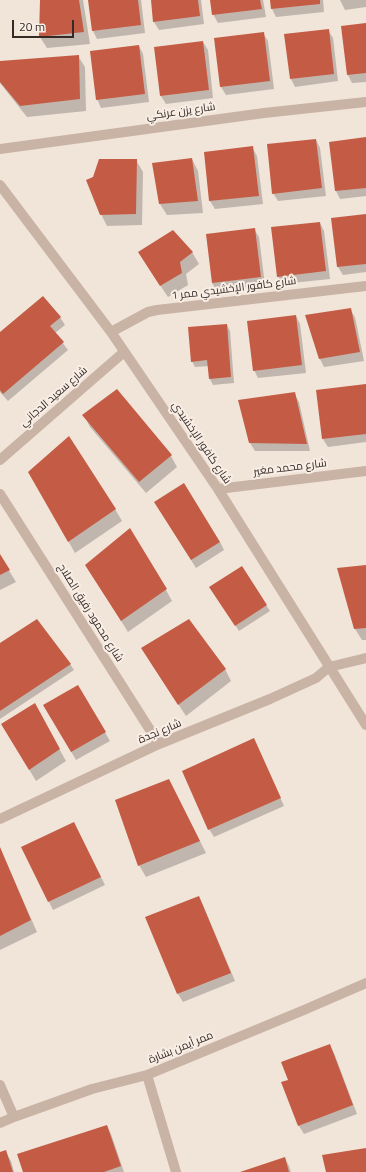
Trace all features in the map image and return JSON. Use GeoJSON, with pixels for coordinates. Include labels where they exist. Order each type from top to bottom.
{"type":"FeatureCollection","features":[{"type":"Feature","properties":{"kind":"street","name":"شارع يزن عرنكي"},"geometry":{"type":"LineString","coordinates":[[0,149],[264,113],[366,102]]}},
{"type":"Feature","properties":{"kind":"street","name":"شارع كافور الإخشيدي"},"geometry":{"type":"LineString","coordinates":[[0,185],[110,332],[218,489],[366,726]]}},
{"type":"Feature","properties":{"kind":"street","name":"شارع كافور الإخشيدي ممر 1"},"geometry":{"type":"LineString","coordinates":[[110,332],[148,312],[157,310],[366,286]]}},
{"type":"Feature","properties":{"kind":"street","name":"شارع سعيد الدجاني"},"geometry":{"type":"LineString","coordinates":[[0,460],[124,352]]}},
{"type":"Feature","properties":{"kind":"street","name":"شارع محمد مغير"},"geometry":{"type":"LineString","coordinates":[[218,489],[366,470]]}},
{"type":"Feature","properties":{"kind":"street","name":"شارع محمود رفيق الصلاح"},"geometry":{"type":"LineString","coordinates":[[0,494],[159,744]]}},
{"type":"Feature","properties":{"kind":"street"},"geometry":{"type":"LineString","coordinates":[[329,667],[366,658]]}},
{"type":"Feature","properties":{"kind":"street","name":"شارع نجدة"},"geometry":{"type":"LineString","coordinates":[[0,819],[159,744],[270,699],[316,678],[329,667]]}},
{"type":"Feature","properties":{"kind":"street","name":"ممر أيمن بشارة"},"geometry":{"type":"LineString","coordinates":[[0,1123],[14,1116],[92,1090],[147,1075],[366,983]]}},
{"type":"Feature","properties":{"kind":"street"},"geometry":{"type":"LineString","coordinates":[[147,1075],[176,1172]]}},
{"type":"Feature","properties":{"kind":"street"},"geometry":{"type":"LineString","coordinates":[[0,1085],[14,1116]]}},
{"type":"Feature","properties":{"kind":"building"},"geometry":{"type":"Polygon","coordinates":[[[40,0],[79,0],[84,32],[39,37],[40,0]]]}},
{"type":"Feature","properties":{"kind":"building"},"geometry":{"type":"Polygon","coordinates":[[[88,0],[138,0],[141,25],[92,31],[88,0]]]}},
{"type":"Feature","properties":{"kind":"building"},"geometry":{"type":"Polygon","coordinates":[[[151,0],[198,0],[200,16],[153,22],[151,0]]]}},
{"type":"Feature","properties":{"kind":"building"},"geometry":{"type":"Polygon","coordinates":[[[210,0],[260,0],[262,9],[212,15],[210,0]]]}},
{"type":"Feature","properties":{"kind":"building"},"geometry":{"type":"Polygon","coordinates":[[[270,0],[320,0],[320,4],[271,9],[270,0]]]}},
{"type":"Feature","properties":{"kind":"building"},"geometry":{"type":"Polygon","coordinates":[[[366,23],[366,73],[347,75],[341,26],[366,23]]]}},
{"type":"Feature","properties":{"kind":"building"},"geometry":{"type":"Polygon","coordinates":[[[329,29],[334,74],[290,79],[284,34],[329,29]]]}},
{"type":"Feature","properties":{"kind":"building"},"geometry":{"type":"Polygon","coordinates":[[[264,32],[270,81],[220,87],[214,38],[264,32]]]}},
{"type":"Feature","properties":{"kind":"building"},"geometry":{"type":"Polygon","coordinates":[[[203,41],[209,90],[160,96],[154,47],[203,41]]]}},
{"type":"Feature","properties":{"kind":"building"},"geometry":{"type":"Polygon","coordinates":[[[139,45],[145,94],[96,100],[90,51],[139,45]]]}},
{"type":"Feature","properties":{"kind":"building"},"geometry":{"type":"Polygon","coordinates":[[[79,55],[80,99],[20,106],[0,82],[0,61],[79,55]]]}},
{"type":"Feature","properties":{"kind":"building"},"geometry":{"type":"Polygon","coordinates":[[[366,137],[366,188],[335,191],[329,142],[366,137]]]}},
{"type":"Feature","properties":{"kind":"building"},"geometry":{"type":"Polygon","coordinates":[[[316,139],[322,188],[272,194],[267,144],[316,139]]]}},
{"type":"Feature","properties":{"kind":"building"},"geometry":{"type":"Polygon","coordinates":[[[253,146],[259,196],[209,201],[204,152],[253,146]]]}},
{"type":"Feature","properties":{"kind":"building"},"geometry":{"type":"Polygon","coordinates":[[[192,158],[198,201],[159,204],[152,163],[192,158]]]}},
{"type":"Feature","properties":{"kind":"building"},"geometry":{"type":"Polygon","coordinates":[[[99,159],[137,159],[136,214],[100,215],[86,180],[93,177],[99,159]]]}},
{"type":"Feature","properties":{"kind":"building"},"geometry":{"type":"Polygon","coordinates":[[[366,214],[366,264],[337,267],[331,218],[366,214]]]}},
{"type":"Feature","properties":{"kind":"building"},"geometry":{"type":"Polygon","coordinates":[[[320,222],[326,271],[277,277],[271,227],[320,222]]]}},
{"type":"Feature","properties":{"kind":"building"},"geometry":{"type":"Polygon","coordinates":[[[255,228],[261,277],[212,283],[206,234],[255,228]]]}},
{"type":"Feature","properties":{"kind":"building"},"geometry":{"type":"Polygon","coordinates":[[[173,230],[193,252],[180,262],[182,273],[160,286],[138,252],[173,230]]]}},
{"type":"Feature","properties":{"kind":"building"},"geometry":{"type":"Polygon","coordinates":[[[43,296],[61,317],[50,326],[64,342],[3,394],[0,390],[0,332],[43,296]]]}},
{"type":"Feature","properties":{"kind":"building"},"geometry":{"type":"Polygon","coordinates":[[[351,308],[360,352],[319,359],[305,315],[351,308]]]}},
{"type":"Feature","properties":{"kind":"building"},"geometry":{"type":"Polygon","coordinates":[[[296,315],[302,365],[253,371],[247,321],[296,315]]]}},
{"type":"Feature","properties":{"kind":"building"},"geometry":{"type":"Polygon","coordinates":[[[227,324],[231,377],[209,379],[207,360],[191,362],[188,327],[227,324]]]}},
{"type":"Feature","properties":{"kind":"building"},"geometry":{"type":"Polygon","coordinates":[[[366,384],[366,434],[322,439],[316,390],[366,384]]]}},
{"type":"Feature","properties":{"kind":"building"},"geometry":{"type":"Polygon","coordinates":[[[117,389],[172,455],[139,482],[82,415],[117,389]]]}},
{"type":"Feature","properties":{"kind":"building"},"geometry":{"type":"Polygon","coordinates":[[[295,392],[307,444],[249,443],[238,400],[295,392]]]}},
{"type":"Feature","properties":{"kind":"building"},"geometry":{"type":"Polygon","coordinates":[[[69,436],[116,509],[68,542],[28,472],[69,436]]]}},
{"type":"Feature","properties":{"kind":"building"},"geometry":{"type":"Polygon","coordinates":[[[184,483],[220,542],[191,560],[154,502],[184,483]]]}},
{"type":"Feature","properties":{"kind":"building"},"geometry":{"type":"Polygon","coordinates":[[[130,528],[167,589],[121,621],[85,565],[130,528]]]}},
{"type":"Feature","properties":{"kind":"building"},"geometry":{"type":"Polygon","coordinates":[[[0,554],[10,570],[0,575],[0,554]]]}},
{"type":"Feature","properties":{"kind":"building"},"geometry":{"type":"Polygon","coordinates":[[[366,565],[366,628],[354,629],[337,568],[366,565]]]}},
{"type":"Feature","properties":{"kind":"building"},"geometry":{"type":"Polygon","coordinates":[[[242,566],[267,605],[235,626],[209,587],[242,566]]]}},
{"type":"Feature","properties":{"kind":"building"},"geometry":{"type":"Polygon","coordinates":[[[37,619],[71,664],[0,711],[0,643],[37,619]]]}},
{"type":"Feature","properties":{"kind":"building"},"geometry":{"type":"Polygon","coordinates":[[[189,619],[226,669],[178,705],[141,648],[189,619]]]}},
{"type":"Feature","properties":{"kind":"building"},"geometry":{"type":"Polygon","coordinates":[[[78,685],[106,732],[71,752],[43,705],[78,685]]]}},
{"type":"Feature","properties":{"kind":"building"},"geometry":{"type":"Polygon","coordinates":[[[35,703],[60,749],[29,770],[1,724],[35,703]]]}},
{"type":"Feature","properties":{"kind":"building"},"geometry":{"type":"Polygon","coordinates":[[[254,738],[281,798],[208,830],[182,771],[254,738]]]}},
{"type":"Feature","properties":{"kind":"building"},"geometry":{"type":"Polygon","coordinates":[[[169,779],[200,841],[138,866],[115,800],[169,779]]]}},
{"type":"Feature","properties":{"kind":"building"},"geometry":{"type":"Polygon","coordinates":[[[74,822],[101,877],[48,902],[21,847],[74,822]]]}},
{"type":"Feature","properties":{"kind":"building"},"geometry":{"type":"Polygon","coordinates":[[[0,847],[31,920],[0,936],[0,847]]]}},
{"type":"Feature","properties":{"kind":"building"},"geometry":{"type":"Polygon","coordinates":[[[199,896],[231,973],[177,994],[145,917],[199,896]]]}},
{"type":"Feature","properties":{"kind":"building"},"geometry":{"type":"Polygon","coordinates":[[[330,1044],[353,1105],[298,1126],[281,1082],[288,1080],[281,1062],[330,1044]]]}},
{"type":"Feature","properties":{"kind":"building"},"geometry":{"type":"Polygon","coordinates":[[[107,1125],[121,1166],[104,1172],[23,1172],[17,1154],[107,1125]]]}},
{"type":"Feature","properties":{"kind":"building"},"geometry":{"type":"Polygon","coordinates":[[[366,1148],[366,1172],[326,1172],[322,1155],[366,1148]]]}},
{"type":"Feature","properties":{"kind":"building"},"geometry":{"type":"Polygon","coordinates":[[[6,1150],[13,1172],[0,1172],[0,1152],[6,1150]]]}},
{"type":"Feature","properties":{"kind":"building"},"geometry":{"type":"Polygon","coordinates":[[[285,1157],[289,1172],[240,1172],[285,1157]]]}}]}
